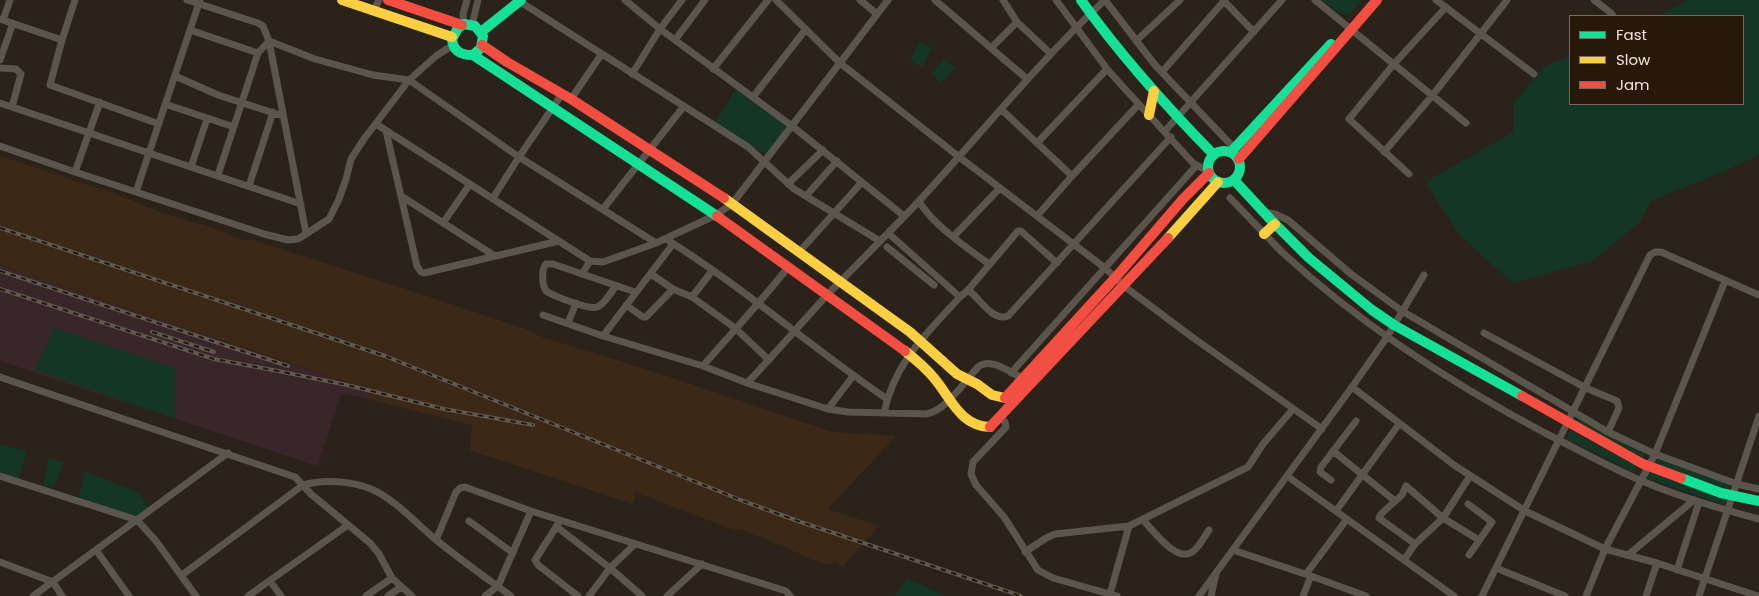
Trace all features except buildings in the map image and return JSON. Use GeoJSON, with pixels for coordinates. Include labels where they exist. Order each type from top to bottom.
{"type":"FeatureCollection","features":[{"type":"Feature","properties":{"kind":"main road"},"geometry":{"type":"LineString","coordinates":[[342,0],[374,10],[453,41]]}},
{"type":"Feature","properties":{"kind":"main road"},"geometry":{"type":"LineString","coordinates":[[388,0],[466,25],[481,32],[483,36],[479,51],[468,55],[459,53],[453,41],[455,30],[466,25]]}},
{"type":"Feature","properties":{"kind":"main road"},"geometry":{"type":"LineString","coordinates":[[1082,0],[1091,14],[1154,91],[1214,155]]}},
{"type":"Feature","properties":{"kind":"main road"},"geometry":{"type":"LineString","coordinates":[[1348,29],[1369,0]]}},
{"type":"Feature","properties":{"kind":"main road"},"geometry":{"type":"LineString","coordinates":[[1235,153],[1376,0]]}},
{"type":"Feature","properties":{"kind":"main road"},"geometry":{"type":"LineString","coordinates":[[481,32],[520,1]]}},
{"type":"Feature","properties":{"kind":"main road"},"geometry":{"type":"LineString","coordinates":[[482,45],[732,204],[800,251],[921,340],[952,371],[992,395],[1005,398],[1209,172]]}},
{"type":"Feature","properties":{"kind":"main road"},"geometry":{"type":"LineString","coordinates":[[472,54],[498,73],[716,215],[909,353],[931,374],[956,410],[967,420],[980,427],[990,427],[1000,417],[1124,286],[1218,182]]}},
{"type":"Feature","properties":{"kind":"main road"},"geometry":{"type":"LineString","coordinates":[[1149,115],[1154,91]]}},
{"type":"Feature","properties":{"kind":"main road"},"geometry":{"type":"LineString","coordinates":[[1222,151],[1235,153],[1240,170],[1234,180],[1228,183],[1218,182],[1209,172],[1208,164],[1214,155],[1222,151]]}},
{"type":"Feature","properties":{"kind":"main road"},"geometry":{"type":"LineString","coordinates":[[1234,180],[1296,246],[1330,277],[1362,303],[1394,324],[1648,466],[1733,496],[1759,502]]}},
{"type":"Feature","properties":{"kind":"main road"},"geometry":{"type":"LineString","coordinates":[[1264,234],[1275,224]]}},
{"type":"Feature","properties":{"kind":"street"},"geometry":{"type":"LineString","coordinates":[[10,0],[2,19],[62,40]]}},
{"type":"Feature","properties":{"kind":"street"},"geometry":{"type":"LineString","coordinates":[[187,0],[199,2],[263,26],[269,41],[306,233]]}},
{"type":"Feature","properties":{"kind":"street"},"geometry":{"type":"LineString","coordinates":[[374,10],[379,0]]}},
{"type":"Feature","properties":{"kind":"street"},"geometry":{"type":"LineString","coordinates":[[466,25],[463,14],[467,0]]}},
{"type":"Feature","properties":{"kind":"street"},"geometry":{"type":"LineString","coordinates":[[466,25],[478,0]]}},
{"type":"Feature","properties":{"kind":"street"},"geometry":{"type":"LineString","coordinates":[[625,0],[660,29],[792,126],[904,216]]}},
{"type":"Feature","properties":{"kind":"street"},"geometry":{"type":"LineString","coordinates":[[632,74],[660,29],[682,0]]}},
{"type":"Feature","properties":{"kind":"street"},"geometry":{"type":"LineString","coordinates":[[675,40],[704,0]]}},
{"type":"Feature","properties":{"kind":"street"},"geometry":{"type":"LineString","coordinates":[[714,68],[768,0]]}},
{"type":"Feature","properties":{"kind":"street"},"geometry":{"type":"LineString","coordinates":[[776,0],[840,63],[958,156],[1075,244],[1124,286],[1192,337],[1322,429]]}},
{"type":"Feature","properties":{"kind":"street"},"geometry":{"type":"LineString","coordinates":[[860,0],[876,14]]}},
{"type":"Feature","properties":{"kind":"street"},"geometry":{"type":"LineString","coordinates":[[376,124],[590,262],[603,262],[666,239],[716,215],[732,204],[888,0]]}},
{"type":"Feature","properties":{"kind":"street"},"geometry":{"type":"LineString","coordinates":[[935,0],[1027,79]]}},
{"type":"Feature","properties":{"kind":"street"},"geometry":{"type":"LineString","coordinates":[[1003,0],[1016,22],[1051,54]]}},
{"type":"Feature","properties":{"kind":"street"},"geometry":{"type":"LineString","coordinates":[[1056,0],[1108,69],[1139,104],[1196,166],[1209,172]]}},
{"type":"Feature","properties":{"kind":"street"},"geometry":{"type":"LineString","coordinates":[[747,383],[828,294],[919,201],[958,156],[1002,110],[1027,79],[1105,0],[1162,72],[1235,153]]}},
{"type":"Feature","properties":{"kind":"street"},"geometry":{"type":"LineString","coordinates":[[1136,41],[1180,0]]}},
{"type":"Feature","properties":{"kind":"street"},"geometry":{"type":"LineString","coordinates":[[1162,72],[1224,0],[1254,32]]}},
{"type":"Feature","properties":{"kind":"street"},"geometry":{"type":"LineString","coordinates":[[1165,131],[1282,0]]}},
{"type":"Feature","properties":{"kind":"street"},"geometry":{"type":"LineString","coordinates":[[1315,0],[1348,29],[1466,123]]}},
{"type":"Feature","properties":{"kind":"street"},"geometry":{"type":"LineString","coordinates":[[1436,0],[1534,74]]}},
{"type":"Feature","properties":{"kind":"street"},"geometry":{"type":"LineString","coordinates":[[1384,152],[1432,96],[1507,0]]}},
{"type":"Feature","properties":{"kind":"street"},"geometry":{"type":"LineString","coordinates":[[1594,0],[1612,15]]}},
{"type":"Feature","properties":{"kind":"street"},"geometry":{"type":"LineString","coordinates":[[73,1],[50,85],[159,124]]}},
{"type":"Feature","properties":{"kind":"street"},"geometry":{"type":"LineString","coordinates":[[520,1],[601,55],[748,147],[788,184],[880,241]]}},
{"type":"Feature","properties":{"kind":"street"},"geometry":{"type":"LineString","coordinates":[[136,192],[199,2]]}},
{"type":"Feature","properties":{"kind":"street"},"geometry":{"type":"LineString","coordinates":[[1409,174],[1349,119],[1393,65],[1446,7]]}},
{"type":"Feature","properties":{"kind":"street"},"geometry":{"type":"LineString","coordinates":[[991,48],[1016,22]]}},
{"type":"Feature","properties":{"kind":"street"},"geometry":{"type":"LineString","coordinates":[[0,60],[12,23]]}},
{"type":"Feature","properties":{"kind":"street"},"geometry":{"type":"LineString","coordinates":[[754,97],[806,28]]}},
{"type":"Feature","properties":{"kind":"street"},"geometry":{"type":"LineString","coordinates":[[190,30],[258,53]]}},
{"type":"Feature","properties":{"kind":"street"},"geometry":{"type":"LineString","coordinates":[[218,175],[258,53],[269,41]]}},
{"type":"Feature","properties":{"kind":"street"},"geometry":{"type":"LineString","coordinates":[[269,41],[315,60],[372,75],[409,80],[519,157],[656,243]]}},
{"type":"Feature","properties":{"kind":"street"},"geometry":{"type":"LineString","coordinates":[[0,146],[264,234],[288,240],[298,239],[329,219],[339,199],[351,159],[409,80],[453,41]]}},
{"type":"Feature","properties":{"kind":"street"},"geometry":{"type":"LineString","coordinates":[[493,198],[552,108],[566,97],[601,55]]}},
{"type":"Feature","properties":{"kind":"street"},"geometry":{"type":"LineString","coordinates":[[0,68],[16,69],[21,74],[12,107]]}},
{"type":"Feature","properties":{"kind":"street"},"geometry":{"type":"LineString","coordinates":[[1038,142],[1108,69]]}},
{"type":"Feature","properties":{"kind":"street"},"geometry":{"type":"LineString","coordinates":[[175,76],[241,103],[283,116]]}},
{"type":"Feature","properties":{"kind":"street"},"geometry":{"type":"LineString","coordinates":[[75,172],[100,102]]}},
{"type":"Feature","properties":{"kind":"street"},"geometry":{"type":"LineString","coordinates":[[0,103],[301,204]]}},
{"type":"Feature","properties":{"kind":"street"},"geometry":{"type":"LineString","coordinates":[[165,104],[234,127]]}},
{"type":"Feature","properties":{"kind":"street"},"geometry":{"type":"LineString","coordinates":[[1037,216],[1139,104]]}},
{"type":"Feature","properties":{"kind":"street"},"geometry":{"type":"LineString","coordinates":[[603,209],[684,106]]}},
{"type":"Feature","properties":{"kind":"street"},"geometry":{"type":"LineString","coordinates":[[1002,110],[1072,176]]}},
{"type":"Feature","properties":{"kind":"street"},"geometry":{"type":"LineString","coordinates":[[249,186],[273,112]]}},
{"type":"Feature","properties":{"kind":"street"},"geometry":{"type":"LineString","coordinates":[[191,167],[207,119]]}},
{"type":"Feature","properties":{"kind":"street"},"geometry":{"type":"LineString","coordinates":[[386,131],[417,266],[421,272],[559,242]]}},
{"type":"Feature","properties":{"kind":"street"},"geometry":{"type":"LineString","coordinates":[[968,290],[993,313],[1004,318],[1012,312],[1170,137]]}},
{"type":"Feature","properties":{"kind":"street"},"geometry":{"type":"LineString","coordinates":[[788,184],[823,150]]}},
{"type":"Feature","properties":{"kind":"street"},"geometry":{"type":"LineString","coordinates":[[806,196],[837,161]]}},
{"type":"Feature","properties":{"kind":"street"},"geometry":{"type":"LineString","coordinates":[[1011,373],[1196,166]]}},
{"type":"Feature","properties":{"kind":"street"},"geometry":{"type":"LineString","coordinates":[[800,251],[862,182]]}},
{"type":"Feature","properties":{"kind":"street"},"geometry":{"type":"LineString","coordinates":[[443,223],[470,184]]}},
{"type":"Feature","properties":{"kind":"street"},"geometry":{"type":"LineString","coordinates":[[953,237],[1000,188]]}},
{"type":"Feature","properties":{"kind":"street"},"geometry":{"type":"LineString","coordinates":[[401,196],[495,256]]}},
{"type":"Feature","properties":{"kind":"street"},"geometry":{"type":"LineString","coordinates":[[1230,198],[1282,252],[1339,301],[1387,337],[1472,392],[1641,481],[1728,511],[1759,519]]}},
{"type":"Feature","properties":{"kind":"street"},"geometry":{"type":"LineString","coordinates":[[919,201],[922,208],[953,237],[988,264]]}},
{"type":"Feature","properties":{"kind":"street"},"geometry":{"type":"LineString","coordinates":[[1264,212],[1288,220],[1345,270],[1402,311],[1608,432],[1655,454],[1737,484],[1759,489]]}},
{"type":"Feature","properties":{"kind":"street"},"geometry":{"type":"LineString","coordinates":[[884,413],[890,389],[909,353],[968,290],[988,264],[1018,231],[1057,263]]}},
{"type":"Feature","properties":{"kind":"street"},"geometry":{"type":"LineString","coordinates":[[888,233],[960,297]]}},
{"type":"Feature","properties":{"kind":"street"},"geometry":{"type":"LineString","coordinates":[[666,239],[759,304],[886,400]]}},
{"type":"Feature","properties":{"kind":"street"},"geometry":{"type":"LineString","coordinates":[[603,336],[673,244]]}},
{"type":"Feature","properties":{"kind":"street"},"geometry":{"type":"LineString","coordinates":[[887,248],[934,285]]}},
{"type":"Feature","properties":{"kind":"street"},"geometry":{"type":"LineString","coordinates":[[1482,596],[1652,253],[1661,252],[1759,295]]}},
{"type":"Feature","properties":{"kind":"street"},"geometry":{"type":"LineString","coordinates":[[908,264],[915,257]]}},
{"type":"Feature","properties":{"kind":"street"},"geometry":{"type":"LineString","coordinates":[[582,274],[590,262]]}},
{"type":"Feature","properties":{"kind":"street"},"geometry":{"type":"LineString","coordinates":[[616,286],[596,308],[576,303],[546,291],[543,268],[549,263],[635,292]]}},
{"type":"Feature","properties":{"kind":"street"},"geometry":{"type":"LineString","coordinates":[[703,366],[735,328],[759,304],[789,266]]}},
{"type":"Feature","properties":{"kind":"street"},"geometry":{"type":"LineString","coordinates":[[692,297],[712,271]]}},
{"type":"Feature","properties":{"kind":"street"},"geometry":{"type":"LineString","coordinates":[[651,274],[673,290],[692,297],[735,328],[769,360]]}},
{"type":"Feature","properties":{"kind":"street"},"geometry":{"type":"LineString","coordinates":[[1199,596],[1352,387],[1387,337],[1424,275]]}},
{"type":"Feature","properties":{"kind":"street"},"geometry":{"type":"LineString","coordinates":[[1586,596],[1605,549],[1655,454],[1725,281]]}},
{"type":"Feature","properties":{"kind":"street"},"geometry":{"type":"LineString","coordinates":[[626,305],[646,318],[673,290]]}},
{"type":"Feature","properties":{"kind":"street"},"geometry":{"type":"LineString","coordinates":[[568,323],[576,303]]}},
{"type":"Feature","properties":{"kind":"street"},"geometry":{"type":"LineString","coordinates":[[543,315],[603,336],[703,366],[747,383],[828,409],[930,414],[939,410],[949,400],[980,364],[987,362],[1024,379]]}},
{"type":"Feature","properties":{"kind":"street"},"geometry":{"type":"LineString","coordinates":[[1484,333],[1586,388],[1617,401],[1619,408],[1608,432]]}},
{"type":"Feature","properties":{"kind":"street"},"geometry":{"type":"LineString","coordinates":[[828,409],[853,376]]}},
{"type":"Feature","properties":{"kind":"street"},"geometry":{"type":"LineString","coordinates":[[0,377],[289,474],[303,484],[311,494],[375,548],[392,578],[412,596]]}},
{"type":"Feature","properties":{"kind":"street"},"geometry":{"type":"LineString","coordinates":[[1352,387],[1470,476],[1525,511],[1605,549],[1657,563],[1758,596]]}},
{"type":"Feature","properties":{"kind":"street"},"geometry":{"type":"LineString","coordinates":[[1025,552],[1055,534],[1129,526],[1248,467],[1263,444],[1293,409]]}},
{"type":"Feature","properties":{"kind":"street"},"geometry":{"type":"LineString","coordinates":[[1699,596],[1759,416]]}},
{"type":"Feature","properties":{"kind":"street"},"geometry":{"type":"LineString","coordinates":[[1000,417],[1005,422],[1006,427],[975,458],[972,466],[972,478],[1004,517],[1038,570],[1044,574],[1114,595],[1129,526]]}},
{"type":"Feature","properties":{"kind":"street"},"geometry":{"type":"LineString","coordinates":[[1331,480],[1320,472],[1320,469],[1356,422]]}},
{"type":"Feature","properties":{"kind":"street"},"geometry":{"type":"LineString","coordinates":[[1336,511],[1400,424]]}},
{"type":"Feature","properties":{"kind":"street"},"geometry":{"type":"LineString","coordinates":[[1333,451],[1395,502]]}},
{"type":"Feature","properties":{"kind":"street"},"geometry":{"type":"LineString","coordinates":[[32,596],[228,453]]}},
{"type":"Feature","properties":{"kind":"street"},"geometry":{"type":"LineString","coordinates":[[0,476],[136,520],[156,540],[196,596]]}},
{"type":"Feature","properties":{"kind":"street"},"geometry":{"type":"LineString","coordinates":[[1287,476],[1450,595]]}},
{"type":"Feature","properties":{"kind":"street"},"geometry":{"type":"LineString","coordinates":[[1404,560],[1415,544],[1443,518],[1470,476]]}},
{"type":"Feature","properties":{"kind":"street"},"geometry":{"type":"LineString","coordinates":[[182,575],[303,484],[315,482],[344,483],[370,489],[386,498],[436,540],[511,596]]}},
{"type":"Feature","properties":{"kind":"street"},"geometry":{"type":"LineString","coordinates":[[1415,544],[1379,518],[1402,494],[1406,486],[1443,518],[1480,540]]}},
{"type":"Feature","properties":{"kind":"street"},"geometry":{"type":"LineString","coordinates":[[436,540],[456,492],[460,488],[465,488],[531,511],[786,591],[790,596]]}},
{"type":"Feature","properties":{"kind":"street"},"geometry":{"type":"LineString","coordinates":[[1628,555],[1697,501]]}},
{"type":"Feature","properties":{"kind":"street"},"geometry":{"type":"LineString","coordinates":[[1677,570],[1697,501]]}},
{"type":"Feature","properties":{"kind":"street"},"geometry":{"type":"LineString","coordinates":[[1468,504],[1492,521],[1469,555]]}},
{"type":"Feature","properties":{"kind":"street"},"geometry":{"type":"LineString","coordinates":[[485,596],[498,586],[531,511]]}},
{"type":"Feature","properties":{"kind":"street"},"geometry":{"type":"LineString","coordinates":[[1303,596],[1308,575],[1347,519]]}},
{"type":"Feature","properties":{"kind":"street"},"geometry":{"type":"LineString","coordinates":[[561,520],[536,556],[536,562],[578,596]]}},
{"type":"Feature","properties":{"kind":"street"},"geometry":{"type":"LineString","coordinates":[[1143,520],[1173,551],[1183,555],[1194,551],[1209,530]]}},
{"type":"Feature","properties":{"kind":"street"},"geometry":{"type":"LineString","coordinates":[[469,521],[513,553]]}},
{"type":"Feature","properties":{"kind":"street"},"geometry":{"type":"LineString","coordinates":[[248,596],[348,525]]}},
{"type":"Feature","properties":{"kind":"street"},"geometry":{"type":"LineString","coordinates":[[557,527],[610,568],[642,596]]}},
{"type":"Feature","properties":{"kind":"street"},"geometry":{"type":"LineString","coordinates":[[589,596],[610,568],[635,544]]}},
{"type":"Feature","properties":{"kind":"street"},"geometry":{"type":"LineString","coordinates":[[96,550],[129,596]]}},
{"type":"Feature","properties":{"kind":"street"},"geometry":{"type":"LineString","coordinates":[[1233,550],[1366,596]]}},
{"type":"Feature","properties":{"kind":"street"},"geometry":{"type":"LineString","coordinates":[[0,562],[53,582],[62,596]]}},
{"type":"Feature","properties":{"kind":"street"},"geometry":{"type":"LineString","coordinates":[[1646,596],[1657,563]]}},
{"type":"Feature","properties":{"kind":"street"},"geometry":{"type":"LineString","coordinates":[[667,596],[702,564]]}},
{"type":"Feature","properties":{"kind":"street"},"geometry":{"type":"LineString","coordinates":[[1496,568],[1565,596]]}},
{"type":"Feature","properties":{"kind":"street"},"geometry":{"type":"LineString","coordinates":[[1211,596],[1216,573]]}},
{"type":"Feature","properties":{"kind":"street"},"geometry":{"type":"LineString","coordinates":[[366,596],[392,578]]}},
{"type":"Feature","properties":{"kind":"street"},"geometry":{"type":"LineString","coordinates":[[270,581],[281,596]]}},
{"type":"Feature","properties":{"kind":"street"},"geometry":{"type":"LineString","coordinates":[[388,596],[401,587]]}},
{"type":"Feature","properties":{"kind":"shaded area"},"geometry":{"type":"Polygon","coordinates":[[[0,156],[119,195],[162,213],[217,229],[246,241],[250,239],[430,297],[525,329],[542,337],[661,374],[832,432],[896,436],[828,509],[879,526],[842,567],[835,561],[826,565],[742,529],[736,531],[636,492],[633,504],[470,450],[472,425],[368,399],[371,389],[0,265],[0,156]]]}},
{"type":"Feature","properties":{"kind":"shaded area"},"geometry":{"type":"Polygon","coordinates":[[[0,265],[345,382],[371,389],[368,399],[341,393],[318,466],[0,361],[0,265]]]}},
{"type":"Feature","properties":{"kind":"green space"},"geometry":{"type":"Polygon","coordinates":[[[1323,0],[1361,0],[1349,14],[1339,13],[1323,0]]]}},
{"type":"Feature","properties":{"kind":"green space"},"geometry":{"type":"Polygon","coordinates":[[[1687,0],[1759,0],[1759,155],[1716,175],[1651,201],[1640,222],[1593,261],[1513,283],[1461,237],[1425,182],[1513,132],[1513,105],[1543,67],[1569,55],[1569,105],[1744,105],[1744,15],[1660,15],[1687,0]]]}},
{"type":"Feature","properties":{"kind":"green space"},"geometry":{"type":"Polygon","coordinates":[[[920,41],[932,48],[922,67],[910,60],[920,41]]]}},
{"type":"Feature","properties":{"kind":"green space"},"geometry":{"type":"Polygon","coordinates":[[[945,58],[955,68],[941,83],[931,74],[945,58]]]}},
{"type":"Feature","properties":{"kind":"green space"},"geometry":{"type":"Polygon","coordinates":[[[737,88],[791,127],[766,155],[714,123],[737,88]]]}},
{"type":"Feature","properties":{"kind":"green space"},"geometry":{"type":"Polygon","coordinates":[[[54,328],[175,368],[175,419],[35,370],[54,328]]]}},
{"type":"Feature","properties":{"kind":"green space"},"geometry":{"type":"Polygon","coordinates":[[[1576,416],[1645,454],[1644,458],[1573,421],[1576,416]]]}},
{"type":"Feature","properties":{"kind":"green space"},"geometry":{"type":"Polygon","coordinates":[[[1570,430],[1637,466],[1634,473],[1567,439],[1570,430]]]}},
{"type":"Feature","properties":{"kind":"green space"},"geometry":{"type":"Polygon","coordinates":[[[0,444],[27,451],[19,479],[0,472],[0,444]]]}},
{"type":"Feature","properties":{"kind":"green space"},"geometry":{"type":"Polygon","coordinates":[[[1659,457],[1731,484],[1728,490],[1657,464],[1659,457]]]}},
{"type":"Feature","properties":{"kind":"green space"},"geometry":{"type":"Polygon","coordinates":[[[48,458],[64,462],[54,488],[43,486],[48,458]]]}},
{"type":"Feature","properties":{"kind":"green space"},"geometry":{"type":"Polygon","coordinates":[[[85,471],[140,493],[148,508],[136,517],[78,498],[85,471]]]}},
{"type":"Feature","properties":{"kind":"green space"},"geometry":{"type":"Polygon","coordinates":[[[1650,472],[1727,498],[1724,505],[1646,478],[1650,472]]]}},
{"type":"Feature","properties":{"kind":"green space"},"geometry":{"type":"Polygon","coordinates":[[[907,578],[945,596],[895,596],[907,578]]]}},
{"type":"Feature","properties":{"kind":"railway"},"geometry":{"type":"LineString","coordinates":[[0,228],[385,356],[743,501],[1021,596]]}},
{"type":"Feature","properties":{"kind":"railway"},"geometry":{"type":"LineString","coordinates":[[0,271],[288,366]]}},
{"type":"Feature","properties":{"kind":"railway"},"geometry":{"type":"LineString","coordinates":[[0,289],[214,359],[347,385],[444,409],[533,425]]}},
{"type":"Feature","properties":{"kind":"railway"},"geometry":{"type":"LineString","coordinates":[[152,332],[214,352]]}},
{"type":"Feature","properties":{"kind":"traffic: fast"},"geometry":{"type":"LineString","coordinates":[[481,32],[521,0]]}},
{"type":"Feature","properties":{"kind":"traffic: fast"},"geometry":{"type":"LineString","coordinates":[[1081,0],[1144,80],[1214,155]]}},
{"type":"Feature","properties":{"kind":"traffic: fast"},"geometry":{"type":"LineString","coordinates":[[473,55],[481,48],[483,36],[475,26],[464,24],[458,28],[452,39],[454,47],[458,52],[473,55],[717,216]]}},
{"type":"Feature","properties":{"kind":"traffic: fast"},"geometry":{"type":"LineString","coordinates":[[1231,152],[1331,44]]}},
{"type":"Feature","properties":{"kind":"traffic: fast"},"geometry":{"type":"LineString","coordinates":[[1224,151],[1236,155],[1240,167],[1236,179],[1224,183],[1212,179],[1208,167],[1212,155],[1224,151]]}},
{"type":"Feature","properties":{"kind":"traffic: fast"},"geometry":{"type":"LineString","coordinates":[[1234,180],[1309,258],[1372,310],[1394,325],[1522,396]]}},
{"type":"Feature","properties":{"kind":"traffic: fast"},"geometry":{"type":"LineString","coordinates":[[1681,478],[1721,493],[1759,501]]}},
{"type":"Feature","properties":{"kind":"traffic: slow"},"geometry":{"type":"LineString","coordinates":[[342,0],[452,37]]}},
{"type":"Feature","properties":{"kind":"traffic: slow"},"geometry":{"type":"LineString","coordinates":[[1149,115],[1154,91]]}},
{"type":"Feature","properties":{"kind":"traffic: slow"},"geometry":{"type":"LineString","coordinates":[[1168,238],[1218,182]]}},
{"type":"Feature","properties":{"kind":"traffic: slow"},"geometry":{"type":"LineString","coordinates":[[724,198],[910,332],[957,374],[977,384],[992,395],[1005,398]]}},
{"type":"Feature","properties":{"kind":"traffic: slow"},"geometry":{"type":"LineString","coordinates":[[1264,234],[1275,224]]}},
{"type":"Feature","properties":{"kind":"traffic: slow"},"geometry":{"type":"LineString","coordinates":[[905,351],[931,374],[957,410],[971,422],[990,427]]}},
{"type":"Feature","properties":{"kind":"traffic: jam"},"geometry":{"type":"LineString","coordinates":[[388,0],[462,25]]}},
{"type":"Feature","properties":{"kind":"traffic: jam"},"geometry":{"type":"LineString","coordinates":[[1239,159],[1377,0]]}},
{"type":"Feature","properties":{"kind":"traffic: jam"},"geometry":{"type":"LineString","coordinates":[[482,45],[507,62],[571,99],[724,198]]}},
{"type":"Feature","properties":{"kind":"traffic: jam"},"geometry":{"type":"LineString","coordinates":[[1005,398],[1115,278],[1183,199],[1209,173]]}},
{"type":"Feature","properties":{"kind":"traffic: jam"},"geometry":{"type":"LineString","coordinates":[[717,216],[905,351]]}},
{"type":"Feature","properties":{"kind":"traffic: jam"},"geometry":{"type":"LineString","coordinates":[[990,427],[1168,238]]}},
{"type":"Feature","properties":{"kind":"traffic: jam"},"geometry":{"type":"LineString","coordinates":[[1522,396],[1643,464],[1681,478]]}}]}
